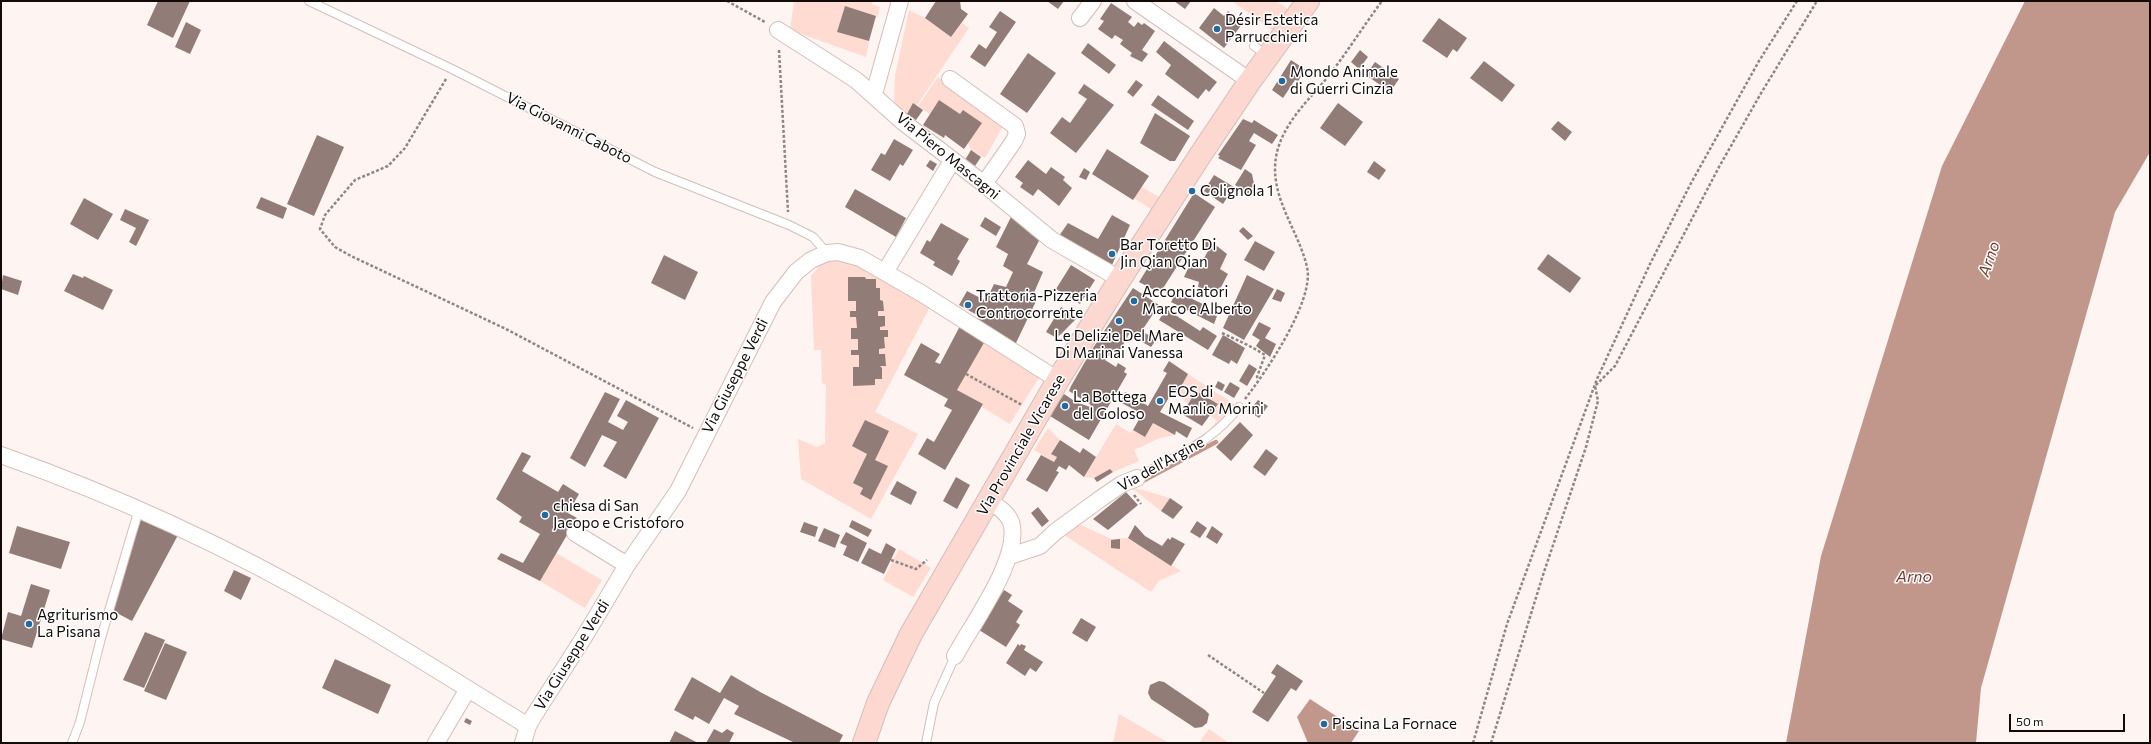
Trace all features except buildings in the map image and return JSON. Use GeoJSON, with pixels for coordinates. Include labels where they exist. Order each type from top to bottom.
{"type":"FeatureCollection","features":[{"type":"Feature","properties":{"kind":"main road","name":"Via Provinciale Vicarese"},"geometry":{"type":"LineString","coordinates":[[864,743],[881,696],[911,634],[1058,380],[1120,279],[1250,81],[1261,51],[1308,1]]}},
{"type":"Feature","properties":{"kind":"street"},"geometry":{"type":"LineString","coordinates":[[874,94],[900,1]]}},
{"type":"Feature","properties":{"kind":"street"},"geometry":{"type":"LineString","coordinates":[[1080,18],[1093,1]]}},
{"type":"Feature","properties":{"kind":"street"},"geometry":{"type":"LineString","coordinates":[[1136,1],[1250,81]]}},
{"type":"Feature","properties":{"kind":"street","name":"Via Piero Mascagni"},"geometry":{"type":"LineString","coordinates":[[778,30],[835,65],[874,94],[950,164],[984,184],[1052,240],[1120,279]]}},
{"type":"Feature","properties":{"kind":"street"},"geometry":{"type":"LineString","coordinates":[[950,79],[1015,126],[1017,134],[1014,141],[984,184]]}},
{"type":"Feature","properties":{"kind":"street"},"geometry":{"type":"LineString","coordinates":[[885,272],[950,164]]}},
{"type":"Feature","properties":{"kind":"street","name":"Via Giuseppe Verdi"},"geometry":{"type":"LineString","coordinates":[[523,743],[528,726],[586,634],[627,565],[678,491],[773,302],[796,272],[811,260],[827,253],[849,254],[885,272],[990,336],[1058,380]]}},
{"type":"Feature","properties":{"kind":"street"},"geometry":{"type":"LineString","coordinates":[[1,454],[97,490],[230,552],[336,609],[528,726]]}},
{"type":"Feature","properties":{"kind":"street","name":"Via dell'Argine"},"geometry":{"type":"LineString","coordinates":[[1010,556],[1040,546],[1055,532],[1100,499],[1122,484],[1137,478]]}},
{"type":"Feature","properties":{"kind":"street"},"geometry":{"type":"LineString","coordinates":[[955,656],[999,580],[1010,556],[1013,536],[1011,522],[1007,515],[989,501]]}},
{"type":"Feature","properties":{"kind":"street"},"geometry":{"type":"LineString","coordinates":[[575,533],[627,565]]}},
{"type":"Feature","properties":{"kind":"street"},"geometry":{"type":"LineString","coordinates":[[436,743],[468,689]]}},
{"type":"Feature","properties":{"kind":"lane","name":"Via Giovanni Caboto"},"geometry":{"type":"LineString","coordinates":[[309,1],[452,69],[655,172],[788,225],[813,237],[827,253]]}},
{"type":"Feature","properties":{"kind":"lane","name":"Via dell'Argine"},"geometry":{"type":"LineString","coordinates":[[1137,478],[1197,446],[1227,423],[1239,407]]}},
{"type":"Feature","properties":{"kind":"lane"},"geometry":{"type":"LineString","coordinates":[[72,743],[80,722],[101,638],[138,509]]}},
{"type":"Feature","properties":{"kind":"lane"},"geometry":{"type":"LineString","coordinates":[[926,743],[934,703],[955,656]]}},
{"type":"Feature","properties":{"kind":"path"},"geometry":{"type":"LineString","coordinates":[[727,1],[778,30],[788,225]]}},
{"type":"Feature","properties":{"kind":"path"},"geometry":{"type":"LineString","coordinates":[[1239,407],[1283,343],[1298,312],[1308,281],[1307,267],[1277,195],[1275,180],[1277,152],[1290,124],[1309,97],[1331,73],[1382,1]]}},
{"type":"Feature","properties":{"kind":"path"},"geometry":{"type":"LineString","coordinates":[[1473,743],[1507,624],[1595,386],[1650,264],[1694,178],[1759,61],[1797,1]]}},
{"type":"Feature","properties":{"kind":"path"},"geometry":{"type":"LineString","coordinates":[[1595,386],[1615,366],[1719,167],[1764,88],[1817,1]]}},
{"type":"Feature","properties":{"kind":"path"},"geometry":{"type":"LineString","coordinates":[[452,69],[405,148],[388,166],[355,180],[325,215],[320,230],[335,247],[351,256],[506,329],[706,434]]}},
{"type":"Feature","properties":{"kind":"path"},"geometry":{"type":"LineString","coordinates":[[1222,333],[1248,344],[1265,355],[1257,377],[1258,381]]}},
{"type":"Feature","properties":{"kind":"path"},"geometry":{"type":"LineString","coordinates":[[966,374],[1022,405]]}},
{"type":"Feature","properties":{"kind":"path"},"geometry":{"type":"LineString","coordinates":[[1491,743],[1543,575],[1584,454],[1598,401],[1595,386]]}},
{"type":"Feature","properties":{"kind":"path"},"geometry":{"type":"LineString","coordinates":[[1130,496],[1133,492],[1141,504]]}},
{"type":"Feature","properties":{"kind":"path"},"geometry":{"type":"LineString","coordinates":[[891,560],[916,569],[927,560]]}},
{"type":"Feature","properties":{"kind":"path"},"geometry":{"type":"LineString","coordinates":[[1208,656],[1264,693]]}},
{"type":"Feature","properties":{"kind":"shaded area"},"geometry":{"type":"Polygon","coordinates":[[[794,1],[872,1],[872,4],[880,7],[877,18],[876,16],[845,7],[837,32],[869,41],[866,57],[790,30],[794,1]]]}},
{"type":"Feature","properties":{"kind":"shaded area"},"geometry":{"type":"Polygon","coordinates":[[[1232,1],[1276,1],[1288,9],[1273,31],[1232,1]]]}},
{"type":"Feature","properties":{"kind":"shaded area"},"geometry":{"type":"Polygon","coordinates":[[[909,10],[925,18],[951,37],[962,23],[969,28],[909,117],[896,108],[894,100],[895,76],[909,10]]]}},
{"type":"Feature","properties":{"kind":"shaded area"},"geometry":{"type":"Polygon","coordinates":[[[938,77],[1003,126],[985,158],[971,150],[968,143],[981,123],[963,110],[960,114],[939,100],[930,114],[918,106],[938,77]]]}},
{"type":"Feature","properties":{"kind":"shaded area"},"geometry":{"type":"Polygon","coordinates":[[[1142,187],[1159,197],[1152,210],[1134,198],[1142,187]]]}},
{"type":"Feature","properties":{"kind":"shaded area"},"geometry":{"type":"Polygon","coordinates":[[[835,261],[853,263],[931,305],[875,412],[918,434],[871,519],[801,479],[798,439],[817,447],[825,443],[826,385],[822,383],[821,350],[814,350],[811,276],[822,263],[835,261]]]}},
{"type":"Feature","properties":{"kind":"shaded area"},"geometry":{"type":"Polygon","coordinates":[[[985,341],[1040,376],[1010,424],[982,407],[983,404],[957,390],[985,341]]]}},
{"type":"Feature","properties":{"kind":"shaded area"},"geometry":{"type":"Polygon","coordinates":[[[1188,374],[1237,406],[1200,440],[1217,421],[1211,416],[1218,404],[1196,391],[1188,404],[1177,395],[1170,396],[1173,391],[1177,393],[1188,374]]]}},
{"type":"Feature","properties":{"kind":"shaded area"},"geometry":{"type":"Polygon","coordinates":[[[1153,423],[1175,435],[1160,438],[1134,450],[1139,461],[1113,472],[1110,469],[1094,478],[1084,477],[1116,424],[1131,433],[1133,430],[1145,437],[1153,423]]]}},
{"type":"Feature","properties":{"kind":"shaded area"},"geometry":{"type":"Polygon","coordinates":[[[1048,428],[1060,440],[1051,453],[1057,457],[1054,462],[1034,450],[1048,428]]]}},
{"type":"Feature","properties":{"kind":"shaded area"},"geometry":{"type":"Polygon","coordinates":[[[1135,488],[1170,498],[1161,511],[1133,489],[1135,488]]]}},
{"type":"Feature","properties":{"kind":"shaded area"},"geometry":{"type":"Polygon","coordinates":[[[1077,523],[1111,539],[1128,538],[1181,571],[1159,581],[1151,592],[1061,533],[1077,523]]]}},
{"type":"Feature","properties":{"kind":"shaded area"},"geometry":{"type":"Polygon","coordinates":[[[899,549],[931,568],[913,597],[883,580],[899,549]]]}},
{"type":"Feature","properties":{"kind":"shaded area"},"geometry":{"type":"Polygon","coordinates":[[[556,553],[602,580],[585,608],[540,581],[556,553]]]}},
{"type":"Feature","properties":{"kind":"shaded area"},"geometry":{"type":"Polygon","coordinates":[[[1119,714],[1121,715],[1169,743],[1113,743],[1119,714]]]}},
{"type":"Feature","properties":{"kind":"shaded area"},"geometry":{"type":"Polygon","coordinates":[[[1209,729],[1229,743],[1199,743],[1209,729]]]}},
{"type":"Feature","properties":{"kind":"water","name":"Arno"},"geometry":{"type":"Polygon","coordinates":[[[2025,1],[2150,1],[2150,152],[2115,212],[1981,688],[1976,743],[1786,743],[1821,556],[1942,166],[2025,1]]]}},
{"type":"Feature","properties":{"kind":"water","name":"Piscina La Fornace"},"geometry":{"type":"Polygon","coordinates":[[[1310,699],[1359,731],[1351,743],[1308,743],[1297,717],[1310,699]]]}},
{"type":"Feature","properties":{"kind":"waterway"},"geometry":{"type":"LineString","coordinates":[[1139,483],[1216,442]]}},
{"type":"Feature","properties":{"kind":"place","name":"Désir Estetica Parrucchieri"},"geometry":{"type":"Point","coordinates":[1217,29]}},
{"type":"Feature","properties":{"kind":"place","name":"Mondo Animale di Guerri Cinzia"},"geometry":{"type":"Point","coordinates":[1282,81]}},
{"type":"Feature","properties":{"kind":"place","name":"Colignola 1"},"geometry":{"type":"Point","coordinates":[1192,191]}},
{"type":"Feature","properties":{"kind":"place","name":"Bar Toretto Di Jin Qian Qian"},"geometry":{"type":"Point","coordinates":[1112,254]}},
{"type":"Feature","properties":{"kind":"place","name":"Acconciatori Marco e Alberto"},"geometry":{"type":"Point","coordinates":[1134,301]}},
{"type":"Feature","properties":{"kind":"place","name":"Trattoria-Pizzeria Controcorrente"},"geometry":{"type":"Point","coordinates":[968,305]}},
{"type":"Feature","properties":{"kind":"place","name":"Le Delizie Del Mare Di Marinai Vanessa"},"geometry":{"type":"Point","coordinates":[1119,321]}},
{"type":"Feature","properties":{"kind":"place","name":"EOS di Manlio Morini"},"geometry":{"type":"Point","coordinates":[1160,401]}},
{"type":"Feature","properties":{"kind":"place","name":"La Bottega del Goloso"},"geometry":{"type":"Point","coordinates":[1065,406]}},
{"type":"Feature","properties":{"kind":"place","name":"chiesa di San Jacopo e Cristoforo"},"geometry":{"type":"Point","coordinates":[545,515]}},
{"type":"Feature","properties":{"kind":"place","name":"Agriturismo La Pisana"},"geometry":{"type":"Point","coordinates":[29,624]}},
{"type":"Feature","properties":{"kind":"place","name":"Piscina La Fornace"},"geometry":{"type":"Point","coordinates":[1324,724]}}]}
